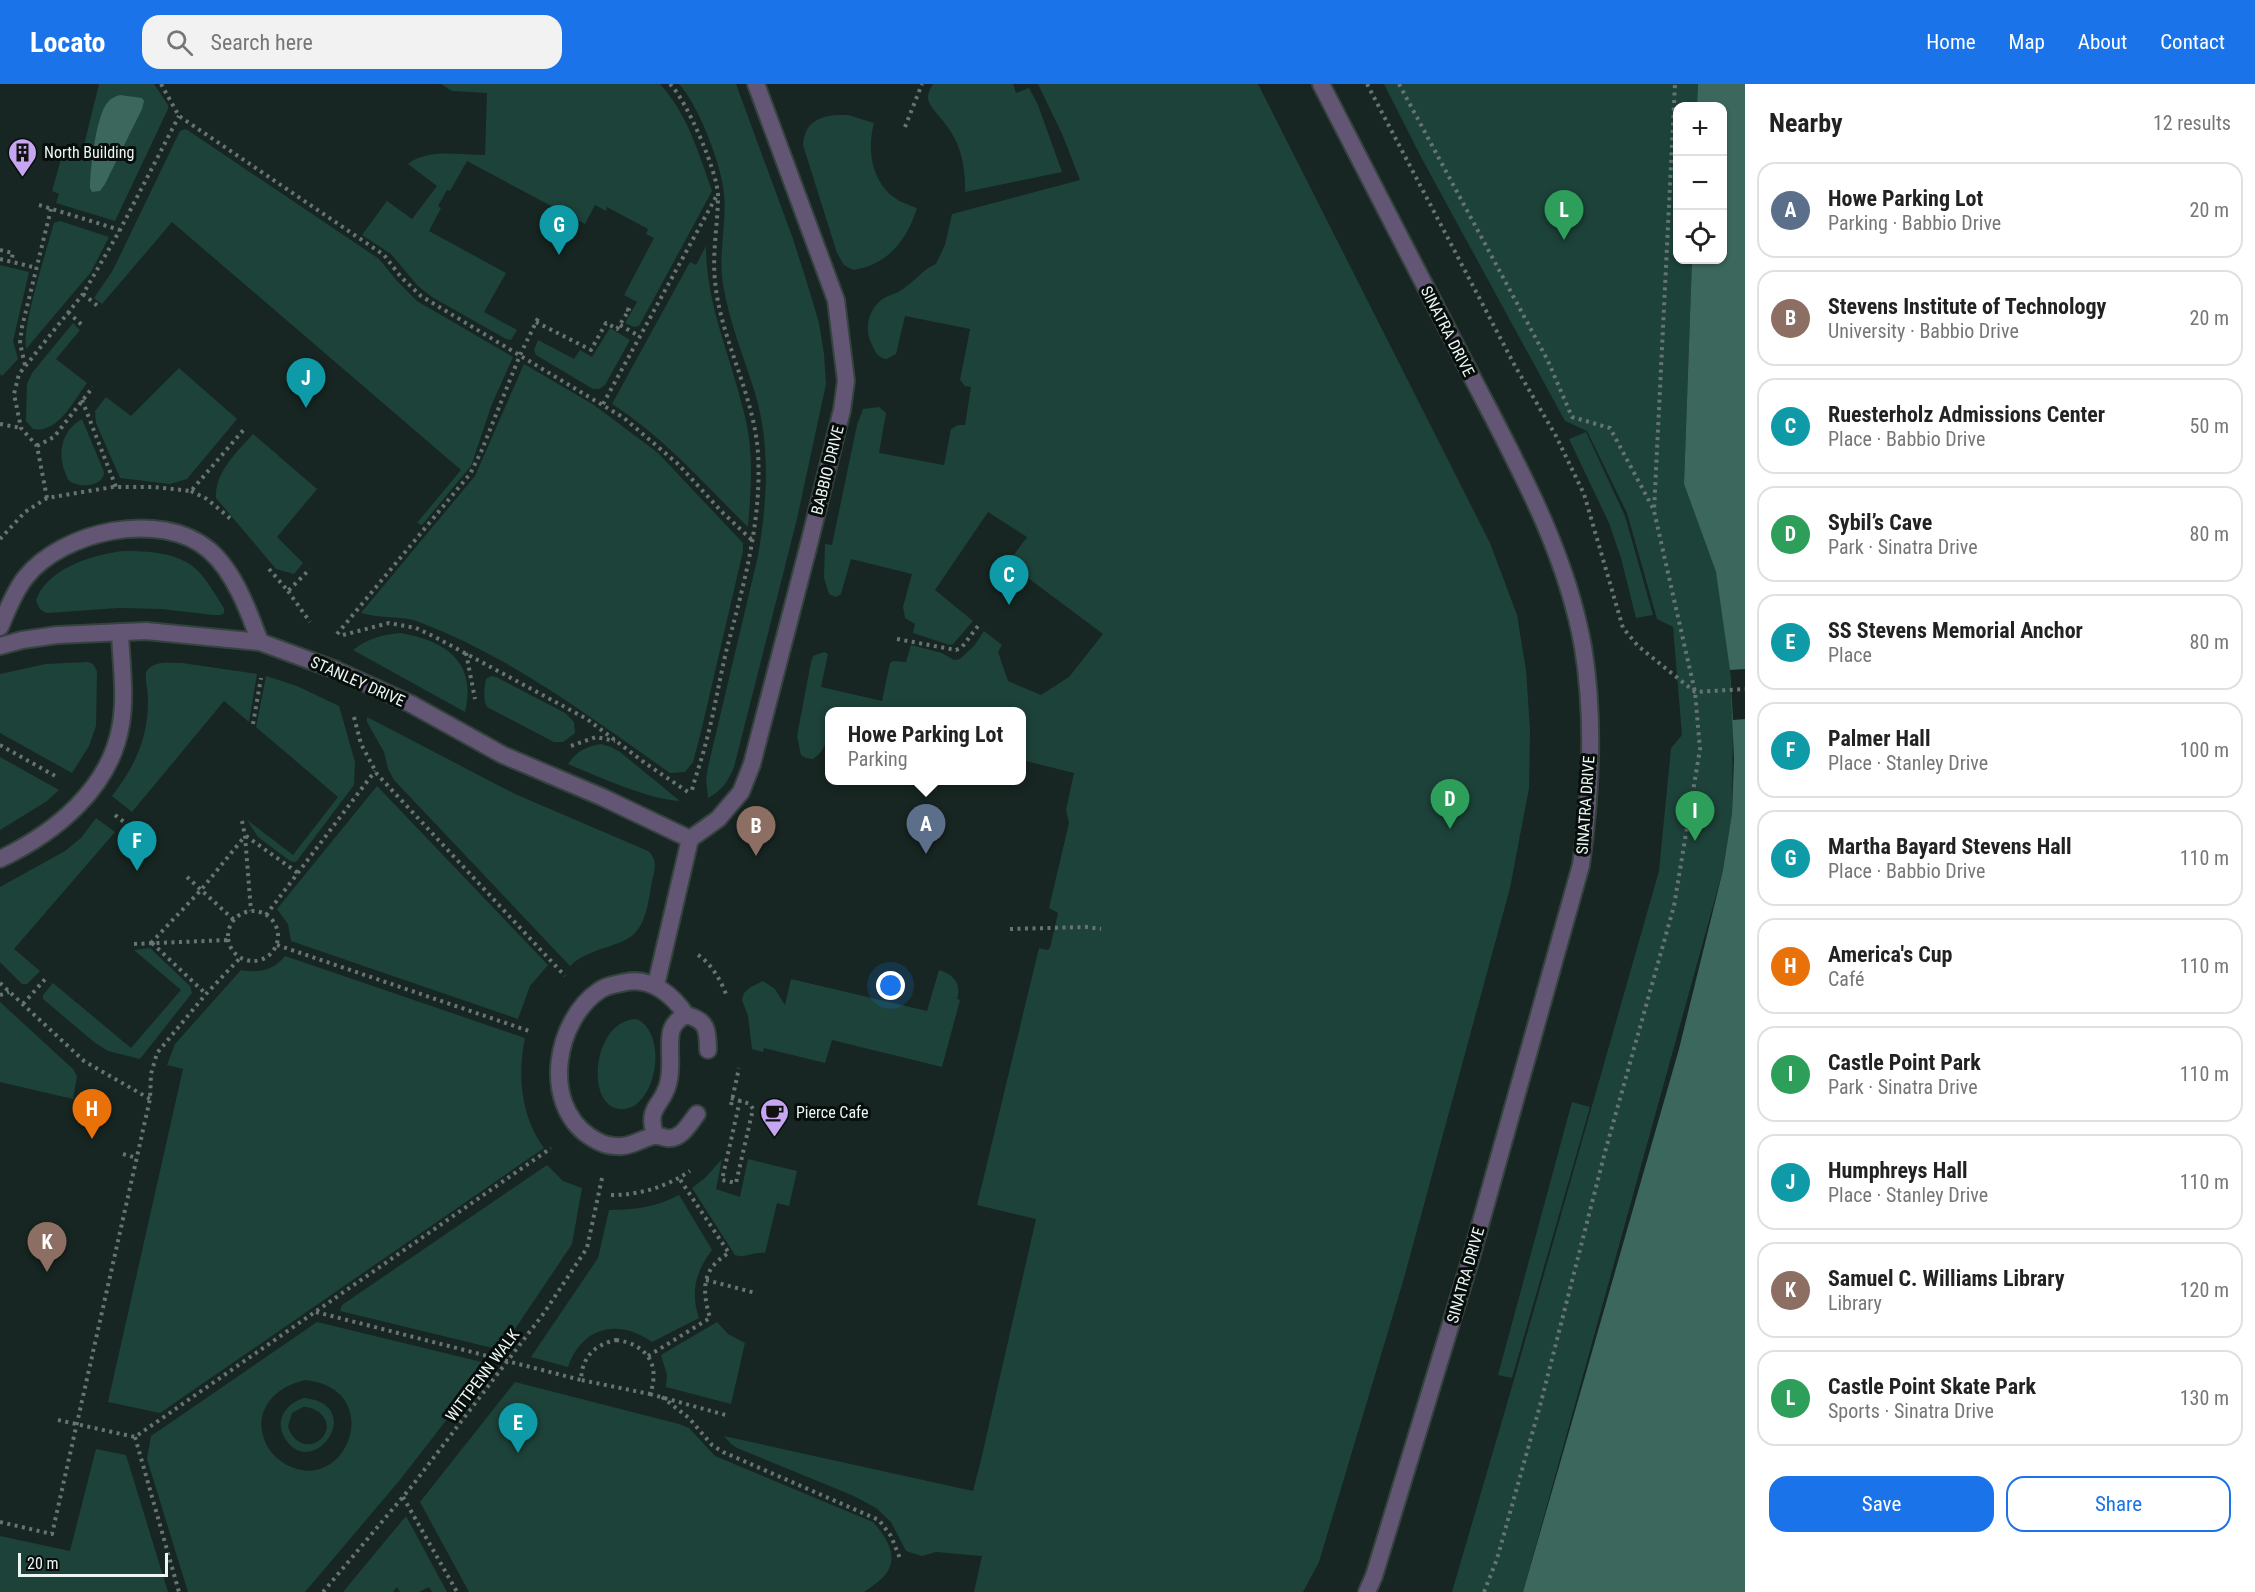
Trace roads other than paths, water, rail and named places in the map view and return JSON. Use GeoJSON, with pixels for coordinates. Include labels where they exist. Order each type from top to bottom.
{"type":"FeatureCollection","features":[{"type":"Feature","properties":{"kind":"street","name":"BABBIO DRIVE"},"geometry":{"type":"LineString","coordinates":[[690,839],[718,819],[741,792],[752,764],[811,537],[842,410],[846,381],[836,300],[756,84]]}},
{"type":"Feature","properties":{"kind":"street","name":"SINATRA DRIVE"},"geometry":{"type":"LineString","coordinates":[[1321,84],[1529,488],[1566,578],[1582,647],[1589,702],[1588,799],[1581,865],[1470,1261],[1374,1576],[1367,1592]]}},
{"type":"Feature","properties":{"kind":"street"},"geometry":{"type":"LineString","coordinates":[[0,627],[25,578],[39,564],[78,541],[103,532],[123,528],[149,528],[196,541],[210,551],[246,605],[260,642]]}},
{"type":"Feature","properties":{"kind":"street","name":"STANLEY DRIVE"},"geometry":{"type":"LineString","coordinates":[[0,646],[21,640],[57,635],[146,631],[260,642],[336,670],[411,704],[503,755],[602,797],[690,839]]}},
{"type":"Feature","properties":{"kind":"street"},"geometry":{"type":"LineString","coordinates":[[0,859],[65,819],[87,795],[109,761],[118,741],[122,722],[120,632]]}},
{"type":"Feature","properties":{"kind":"street"},"geometry":{"type":"LineString","coordinates":[[656,985],[690,839]]}},
{"type":"Feature","properties":{"kind":"street"},"geometry":{"type":"LineString","coordinates":[[686,1015],[681,1007],[656,985],[638,980],[602,989],[588,1000],[572,1020],[559,1062],[560,1083],[566,1109],[579,1129],[609,1147],[629,1145],[655,1135],[670,1138],[681,1134],[697,1114]]}},
{"type":"Feature","properties":{"kind":"street"},"geometry":{"type":"LineString","coordinates":[[655,1135],[651,1123],[653,1112],[668,1086],[672,1050],[671,1031],[677,1020],[686,1015],[698,1018],[706,1026],[708,1050]]}},
{"type":"Feature","properties":{"kind":"place","name":"North Building"},"geometry":{"type":"Point","coordinates":[23,178]}},
{"type":"Feature","properties":{"kind":"place","name":"Castle Point Skate Park"},"geometry":{"type":"Point","coordinates":[1564,240]}},
{"type":"Feature","properties":{"kind":"place","name":"Martha Bayard Stevens Hall"},"geometry":{"type":"Point","coordinates":[559,255]}},
{"type":"Feature","properties":{"kind":"place","name":"Humphreys Hall"},"geometry":{"type":"Point","coordinates":[306,408]}},
{"type":"Feature","properties":{"kind":"place","name":"Ruesterholz Admissions Center"},"geometry":{"type":"Point","coordinates":[1009,605]}},
{"type":"Feature","properties":{"kind":"place","name":"Sybil’s Cave"},"geometry":{"type":"Point","coordinates":[1450,829]}},
{"type":"Feature","properties":{"kind":"place","name":"Castle Point Park"},"geometry":{"type":"Point","coordinates":[1695,841]}},
{"type":"Feature","properties":{"kind":"place","name":"Howe Parking Lot"},"geometry":{"type":"Point","coordinates":[926,854]}},
{"type":"Feature","properties":{"kind":"place","name":"Stevens Institute of Technology"},"geometry":{"type":"Point","coordinates":[756,856]}},
{"type":"Feature","properties":{"kind":"place","name":"Palmer Hall"},"geometry":{"type":"Point","coordinates":[137,871]}},
{"type":"Feature","properties":{"kind":"place","name":"Pierce Cafe"},"geometry":{"type":"Point","coordinates":[775,1138]}},
{"type":"Feature","properties":{"kind":"place","name":"America's Cup"},"geometry":{"type":"Point","coordinates":[92,1139]}},
{"type":"Feature","properties":{"kind":"place","name":"Samuel C. Williams Library"},"geometry":{"type":"Point","coordinates":[47,1272]}},
{"type":"Feature","properties":{"kind":"place","name":"SS Stevens Memorial Anchor"},"geometry":{"type":"Point","coordinates":[518,1453]}}]}
